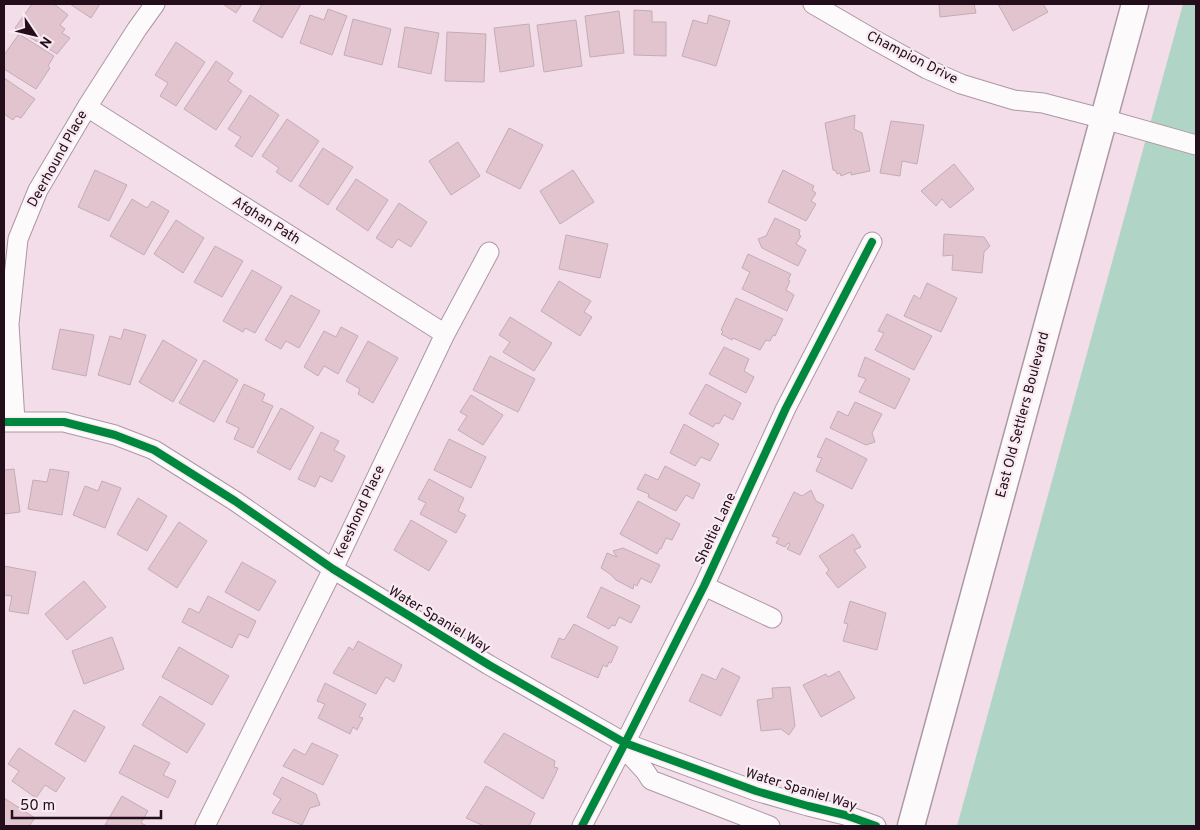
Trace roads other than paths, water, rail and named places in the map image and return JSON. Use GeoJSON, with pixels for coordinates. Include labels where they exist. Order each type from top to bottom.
{"type":"FeatureCollection","features":[{"type":"Feature","properties":{"kind":"main road","name":"East Old Settlers Boulevard"},"geometry":{"type":"LineString","coordinates":[[911,826],[1135,4]]}},
{"type":"Feature","properties":{"kind":"street","name":"Deerhound Place"},"geometry":{"type":"LineString","coordinates":[[9,422],[9,324],[18,239],[38,190],[87,107],[155,4]]}},
{"type":"Feature","properties":{"kind":"street","name":"Champion Drive"},"geometry":{"type":"LineString","coordinates":[[813,4],[873,40],[927,69],[961,84],[1014,100],[1043,103],[1104,118],[1196,145]]}},
{"type":"Feature","properties":{"kind":"street","name":"Afghan Path"},"geometry":{"type":"LineString","coordinates":[[87,107],[445,334]]}},
{"type":"Feature","properties":{"kind":"street","name":"Sheltie Lane"},"geometry":{"type":"LineString","coordinates":[[582,826],[704,586],[786,408],[872,242]]}},
{"type":"Feature","properties":{"kind":"street","name":"Keeshond Place"},"geometry":{"type":"LineString","coordinates":[[205,826],[333,569],[445,334],[489,252]]}},
{"type":"Feature","properties":{"kind":"street","name":"Water Spaniel Way"},"geometry":{"type":"LineString","coordinates":[[9,422],[64,422],[116,435],[154,450],[235,501],[333,569],[624,745],[756,791],[845,815],[876,826]]}},
{"type":"Feature","properties":{"kind":"street"},"geometry":{"type":"LineString","coordinates":[[704,586],[772,618]]}},
{"type":"Feature","properties":{"kind":"street","name":"Water Spaniel Way"},"geometry":{"type":"LineString","coordinates":[[624,745],[651,780],[770,826]]}}]}
